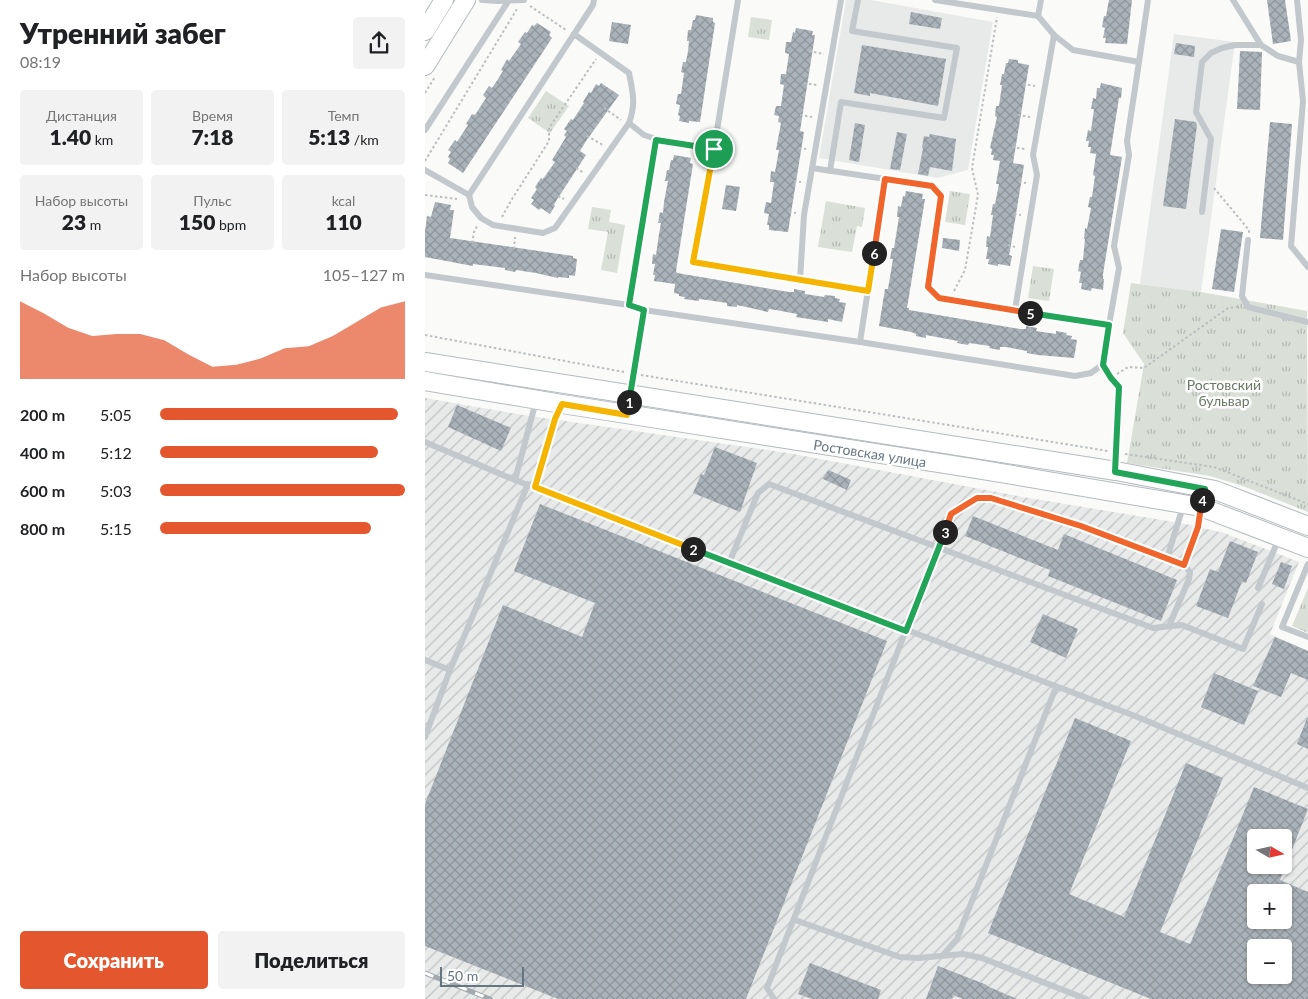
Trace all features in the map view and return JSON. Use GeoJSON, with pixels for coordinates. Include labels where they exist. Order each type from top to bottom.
{"type":"FeatureCollection","features":[{"type":"Feature","properties":{"kind":"street"},"geometry":{"type":"LineString","coordinates":[[425,32],[444,0]]}},
{"type":"Feature","properties":{"kind":"street"},"geometry":{"type":"LineString","coordinates":[[425,66],[466,0]]}},
{"type":"Feature","properties":{"kind":"street","name":"Ростовская улица"},"geometry":{"type":"LineString","coordinates":[[425,362],[1115,472],[1215,490],[1308,526]]}},
{"type":"Feature","properties":{"kind":"street","name":"Ростовская улица"},"geometry":{"type":"LineString","coordinates":[[425,381],[627,415],[971,468],[1201,507],[1308,548]]}},
{"type":"Feature","properties":{"kind":"street"},"geometry":{"type":"LineString","coordinates":[[627,415],[630,396]]}},
{"type":"Feature","properties":{"kind":"street"},"geometry":{"type":"LineString","coordinates":[[1201,507],[1205,489]]}},
{"type":"Feature","properties":{"kind":"lane"},"geometry":{"type":"LineString","coordinates":[[482,0],[497,2],[523,0]]}},
{"type":"Feature","properties":{"kind":"lane"},"geometry":{"type":"LineString","coordinates":[[425,130],[509,0]]}},
{"type":"Feature","properties":{"kind":"lane"},"geometry":{"type":"LineString","coordinates":[[469,198],[573,34],[593,6],[594,0]]}},
{"type":"Feature","properties":{"kind":"lane"},"geometry":{"type":"LineString","coordinates":[[738,0],[714,149],[693,262],[868,291]]}},
{"type":"Feature","properties":{"kind":"lane"},"geometry":{"type":"LineString","coordinates":[[800,280],[804,215],[841,0]]}},
{"type":"Feature","properties":{"kind":"lane"},"geometry":{"type":"LineString","coordinates":[[830,171],[841,102],[944,118],[957,48],[852,31],[858,0]]}},
{"type":"Feature","properties":{"kind":"lane"},"geometry":{"type":"LineString","coordinates":[[939,0],[1038,16],[1054,35],[1073,50],[1139,62]]}},
{"type":"Feature","properties":{"kind":"lane"},"geometry":{"type":"LineString","coordinates":[[1038,16],[1041,0]]}},
{"type":"Feature","properties":{"kind":"lane"},"geometry":{"type":"LineString","coordinates":[[1115,472],[1119,387],[1103,365],[1119,268],[1115,246],[1129,155],[1127,141],[1148,0]]}},
{"type":"Feature","properties":{"kind":"lane"},"geometry":{"type":"LineString","coordinates":[[1233,0],[1261,45],[1278,56],[1299,62]]}},
{"type":"Feature","properties":{"kind":"lane"},"geometry":{"type":"LineString","coordinates":[[1297,0],[1304,48],[1299,62],[1303,101],[1291,246],[1308,267]]}},
{"type":"Feature","properties":{"kind":"lane"},"geometry":{"type":"LineString","coordinates":[[425,170],[469,198],[472,207],[481,218],[498,226],[543,233],[555,228],[628,124],[633,111],[634,96],[629,73],[573,34]]}},
{"type":"Feature","properties":{"kind":"lane"},"geometry":{"type":"LineString","coordinates":[[1015,310],[1037,175],[1033,151],[1054,35]]}},
{"type":"Feature","properties":{"kind":"lane"},"geometry":{"type":"LineString","coordinates":[[1202,212],[1211,139],[1196,112],[1202,62],[1211,53],[1222,48],[1235,45],[1261,45]]}},
{"type":"Feature","properties":{"kind":"lane"},"geometry":{"type":"LineString","coordinates":[[1300,83],[1308,84]]}},
{"type":"Feature","properties":{"kind":"lane"},"geometry":{"type":"LineString","coordinates":[[628,124],[644,135],[656,140],[714,149]]}},
{"type":"Feature","properties":{"kind":"lane"},"geometry":{"type":"LineString","coordinates":[[629,305],[656,140]]}},
{"type":"Feature","properties":{"kind":"lane"},"geometry":{"type":"LineString","coordinates":[[812,168],[932,186],[941,196],[928,287],[939,298],[1109,325]]}},
{"type":"Feature","properties":{"kind":"lane"},"geometry":{"type":"LineString","coordinates":[[860,342],[885,179]]}},
{"type":"Feature","properties":{"kind":"lane"},"geometry":{"type":"LineString","coordinates":[[1248,240],[1242,296],[1248,307],[1308,322]]}},
{"type":"Feature","properties":{"kind":"lane"},"geometry":{"type":"LineString","coordinates":[[425,275],[629,305],[644,310],[1075,376],[1091,373],[1103,365]]}},
{"type":"Feature","properties":{"kind":"lane"},"geometry":{"type":"LineString","coordinates":[[630,396],[644,310]]}},
{"type":"Feature","properties":{"kind":"lane"},"geometry":{"type":"LineString","coordinates":[[515,480],[536,400]]}},
{"type":"Feature","properties":{"kind":"lane"},"geometry":{"type":"LineString","coordinates":[[535,487],[555,419],[562,404]]}},
{"type":"Feature","properties":{"kind":"lane"},"geometry":{"type":"LineString","coordinates":[[425,442],[515,480],[729,564],[1135,716],[1308,788]]}},
{"type":"Feature","properties":{"kind":"lane"},"geometry":{"type":"LineString","coordinates":[[425,737],[450,670],[528,484]]}},
{"type":"Feature","properties":{"kind":"lane"},"geometry":{"type":"LineString","coordinates":[[729,564],[758,493],[769,484],[1153,628],[1182,625],[1243,649],[1262,604]]}},
{"type":"Feature","properties":{"kind":"lane"},"geometry":{"type":"LineString","coordinates":[[774,999],[767,988],[951,514],[977,498],[991,498],[1081,526],[1184,565],[1190,572],[1189,579],[1169,626]]}},
{"type":"Feature","properties":{"kind":"lane"},"geometry":{"type":"LineString","coordinates":[[1167,558],[1181,513],[1178,503]]}},
{"type":"Feature","properties":{"kind":"lane"},"geometry":{"type":"LineString","coordinates":[[1184,565],[1198,527],[1201,507]]}},
{"type":"Feature","properties":{"kind":"lane"},"geometry":{"type":"LineString","coordinates":[[1258,588],[1279,536]]}},
{"type":"Feature","properties":{"kind":"lane"},"geometry":{"type":"LineString","coordinates":[[1308,564],[1282,627],[1308,638]]}},
{"type":"Feature","properties":{"kind":"lane"},"geometry":{"type":"LineString","coordinates":[[425,660],[450,670]]}},
{"type":"Feature","properties":{"kind":"lane"},"geometry":{"type":"LineString","coordinates":[[943,955],[957,939],[1056,687]]}},
{"type":"Feature","properties":{"kind":"lane"},"geometry":{"type":"LineString","coordinates":[[795,920],[900,957],[918,958],[963,954],[982,958],[1086,999]]}},
{"type":"Feature","properties":{"kind":"path"},"geometry":{"type":"LineString","coordinates":[[425,161],[523,0],[573,34]]}},
{"type":"Feature","properties":{"kind":"path"},"geometry":{"type":"LineString","coordinates":[[949,300],[965,270],[978,195],[972,168],[998,10]]}},
{"type":"Feature","properties":{"kind":"path"},"geometry":{"type":"LineString","coordinates":[[809,51],[831,55]]}},
{"type":"Feature","properties":{"kind":"path"},"geometry":{"type":"LineString","coordinates":[[498,226],[512,199],[549,141],[549,128],[600,52]]}},
{"type":"Feature","properties":{"kind":"path"},"geometry":{"type":"LineString","coordinates":[[805,83],[826,86]]}},
{"type":"Feature","properties":{"kind":"path"},"geometry":{"type":"LineString","coordinates":[[1023,84],[1045,87]]}},
{"type":"Feature","properties":{"kind":"path"},"geometry":{"type":"LineString","coordinates":[[605,108],[628,124]]}},
{"type":"Feature","properties":{"kind":"path"},"geometry":{"type":"LineString","coordinates":[[800,115],[821,118]]}},
{"type":"Feature","properties":{"kind":"path"},"geometry":{"type":"LineString","coordinates":[[1018,115],[1039,119]]}},
{"type":"Feature","properties":{"kind":"path"},"geometry":{"type":"LineString","coordinates":[[587,136],[610,149]]}},
{"type":"Feature","properties":{"kind":"path"},"geometry":{"type":"LineString","coordinates":[[1012,147],[1033,151]]}},
{"type":"Feature","properties":{"kind":"path"},"geometry":{"type":"LineString","coordinates":[[1206,179],[1249,230],[1248,240]]}},
{"type":"Feature","properties":{"kind":"path"},"geometry":{"type":"LineString","coordinates":[[425,195],[469,198]]}},
{"type":"Feature","properties":{"kind":"path"},"geometry":{"type":"LineString","coordinates":[[472,244],[474,232],[481,218]]}},
{"type":"Feature","properties":{"kind":"path"},"geometry":{"type":"LineString","coordinates":[[514,249],[517,229]]}},
{"type":"Feature","properties":{"kind":"path"},"geometry":{"type":"LineString","coordinates":[[1111,378],[1127,367],[1144,368],[1228,308],[1248,307]]}},
{"type":"Feature","properties":{"kind":"path"},"geometry":{"type":"LineString","coordinates":[[425,335],[633,374],[1214,467],[1308,504]]}},
{"type":"Feature","properties":{"kind":"shaded area"},"geometry":{"type":"Polygon","coordinates":[[[846,0],[871,0],[993,22],[968,170],[937,178],[819,158],[846,0]]]}},
{"type":"Feature","properties":{"kind":"shaded area"},"geometry":{"type":"Polygon","coordinates":[[[1174,34],[1235,42],[1201,292],[1140,284],[1174,34]]]}},
{"type":"Feature","properties":{"kind":"shaded area"},"geometry":{"type":"Polygon","coordinates":[[[425,398],[523,415],[788,453],[1023,497],[1186,524],[1224,533],[1299,562],[1270,634],[1308,651],[1308,999],[425,999],[425,398]]]}},
{"type":"Feature","properties":{"kind":"green space"},"geometry":{"type":"Polygon","coordinates":[[[751,17],[772,20],[769,40],[748,37],[751,17]]]}},
{"type":"Feature","properties":{"kind":"green space"},"geometry":{"type":"Polygon","coordinates":[[[546,91],[569,106],[550,133],[528,118],[546,91]]]}},
{"type":"Feature","properties":{"kind":"green space"},"geometry":{"type":"Polygon","coordinates":[[[950,191],[970,194],[965,225],[945,222],[950,191]]]}},
{"type":"Feature","properties":{"kind":"green space"},"geometry":{"type":"Polygon","coordinates":[[[826,201],[865,208],[862,227],[857,226],[852,252],[818,247],[826,201]]]}},
{"type":"Feature","properties":{"kind":"green space"},"geometry":{"type":"Polygon","coordinates":[[[592,207],[611,210],[609,222],[625,225],[617,273],[601,270],[608,232],[588,229],[592,207]]]}},
{"type":"Feature","properties":{"kind":"green space"},"geometry":{"type":"Polygon","coordinates":[[[1033,266],[1054,269],[1049,301],[1028,298],[1033,266]]]}},
{"type":"Feature","properties":{"kind":"green space","name":"Ростовский бульвар"},"geometry":{"type":"Polygon","coordinates":[[[1131,283],[1201,292],[1307,311],[1308,512],[1243,486],[1210,476],[1127,463],[1144,364],[1123,333],[1131,283]]]}},
{"type":"Feature","properties":{"kind":"green space"},"geometry":{"type":"Polygon","coordinates":[[[1308,588],[1308,633],[1292,626],[1308,588]]]}},
{"type":"Feature","properties":{"kind":"building"},"geometry":{"type":"Polygon","coordinates":[[[1109,0],[1132,0],[1127,44],[1105,43],[1106,38],[1103,38],[1105,28],[1102,27],[1109,0]]]}},
{"type":"Feature","properties":{"kind":"building"},"geometry":{"type":"Polygon","coordinates":[[[1267,0],[1285,0],[1291,41],[1273,44],[1267,0]]]}},
{"type":"Feature","properties":{"kind":"building"},"geometry":{"type":"Polygon","coordinates":[[[911,12],[942,18],[940,29],[909,24],[911,12]]]}},
{"type":"Feature","properties":{"kind":"building"},"geometry":{"type":"Polygon","coordinates":[[[696,15],[713,18],[715,23],[700,122],[689,121],[689,123],[679,121],[680,105],[676,104],[678,94],[681,94],[684,73],[681,72],[683,62],[686,62],[688,51],[688,30],[691,30],[696,15]]]}},
{"type":"Feature","properties":{"kind":"building"},"geometry":{"type":"Polygon","coordinates":[[[612,22],[631,25],[628,44],[609,41],[612,22]]]}},
{"type":"Feature","properties":{"kind":"building"},"geometry":{"type":"Polygon","coordinates":[[[537,23],[551,32],[549,35],[552,38],[463,173],[448,163],[450,159],[448,157],[451,152],[448,150],[455,140],[457,142],[468,125],[466,124],[472,114],[475,115],[486,98],[483,95],[489,86],[492,88],[503,71],[501,70],[507,59],[509,61],[521,44],[518,42],[525,32],[527,33],[532,25],[534,26],[537,23]]]}},
{"type":"Feature","properties":{"kind":"building"},"geometry":{"type":"Polygon","coordinates":[[[796,28],[813,31],[812,35],[815,35],[800,131],[804,132],[788,232],[769,230],[769,225],[767,225],[769,214],[764,213],[766,202],[771,203],[774,182],[770,182],[771,171],[775,172],[779,150],[776,150],[781,123],[778,122],[779,116],[774,115],[776,106],[781,106],[784,85],[780,84],[781,74],[786,74],[789,54],[785,53],[786,42],[791,42],[796,28]]]}},
{"type":"Feature","properties":{"kind":"building"},"geometry":{"type":"Polygon","coordinates":[[[1176,43],[1195,46],[1194,57],[1174,54],[1176,43]]]}},
{"type":"Feature","properties":{"kind":"building"},"geometry":{"type":"Polygon","coordinates":[[[862,45],[946,59],[938,106],[870,93],[870,96],[854,93],[862,45]]]}},
{"type":"Feature","properties":{"kind":"building"},"geometry":{"type":"Polygon","coordinates":[[[1240,51],[1262,52],[1260,110],[1237,109],[1240,51]]]}},
{"type":"Feature","properties":{"kind":"building"},"geometry":{"type":"Polygon","coordinates":[[[1009,59],[1018,60],[1018,63],[1029,65],[1013,163],[1024,165],[1009,255],[1012,256],[1010,266],[998,264],[998,266],[988,264],[989,259],[986,259],[987,236],[990,237],[993,215],[991,215],[999,184],[996,184],[1000,161],[993,160],[994,155],[991,155],[992,149],[990,148],[997,117],[995,116],[996,106],[999,106],[1002,74],[1004,74],[1006,63],[1008,63],[1009,59]]]}},
{"type":"Feature","properties":{"kind":"building"},"geometry":{"type":"Polygon","coordinates":[[[601,83],[619,95],[580,151],[586,155],[556,201],[550,214],[541,208],[539,210],[531,204],[534,200],[531,198],[537,189],[535,187],[555,162],[552,160],[566,137],[564,135],[567,131],[564,129],[571,119],[573,120],[589,92],[591,93],[596,84],[599,86],[601,83]]]}},
{"type":"Feature","properties":{"kind":"building"},"geometry":{"type":"Polygon","coordinates":[[[1101,83],[1122,88],[1110,155],[1122,157],[1103,274],[1103,290],[1092,288],[1091,291],[1081,289],[1082,283],[1079,283],[1081,272],[1078,271],[1080,260],[1083,260],[1085,228],[1087,229],[1091,208],[1088,207],[1090,197],[1092,197],[1095,176],[1093,175],[1096,154],[1090,153],[1089,141],[1086,141],[1088,130],[1091,131],[1094,109],[1091,109],[1093,98],[1096,99],[1097,88],[1100,88],[1101,83]]]}},
{"type":"Feature","properties":{"kind":"building"},"geometry":{"type":"Polygon","coordinates":[[[1175,119],[1196,122],[1197,125],[1186,209],[1163,206],[1175,119]]]}},
{"type":"Feature","properties":{"kind":"building"},"geometry":{"type":"Polygon","coordinates":[[[1270,122],[1292,124],[1283,240],[1260,238],[1270,122]]]}},
{"type":"Feature","properties":{"kind":"building"},"geometry":{"type":"Polygon","coordinates":[[[855,123],[865,125],[859,162],[849,160],[855,123]]]}},
{"type":"Feature","properties":{"kind":"building"},"geometry":{"type":"Polygon","coordinates":[[[897,132],[907,134],[900,170],[890,169],[897,132]]]}},
{"type":"Feature","properties":{"kind":"building"},"geometry":{"type":"Polygon","coordinates":[[[930,134],[956,139],[952,171],[930,167],[928,176],[918,174],[924,136],[929,137],[930,134]]]}},
{"type":"Feature","properties":{"kind":"building"},"geometry":{"type":"Polygon","coordinates":[[[674,155],[691,158],[690,163],[693,164],[677,273],[789,292],[794,292],[794,289],[805,291],[805,294],[824,297],[825,295],[835,296],[835,298],[840,299],[839,302],[846,303],[842,322],[828,319],[828,322],[796,317],[797,314],[776,310],[769,309],[768,312],[737,305],[737,307],[727,306],[727,303],[684,299],[685,297],[674,293],[675,284],[654,281],[655,264],[652,264],[653,254],[656,255],[661,223],[658,223],[660,212],[663,213],[668,181],[665,181],[667,170],[669,170],[674,155]]]}},
{"type":"Feature","properties":{"kind":"building"},"geometry":{"type":"Polygon","coordinates":[[[726,185],[740,187],[736,211],[722,209],[726,185]]]}},
{"type":"Feature","properties":{"kind":"building"},"geometry":{"type":"Polygon","coordinates":[[[906,191],[923,194],[922,199],[925,199],[907,308],[909,310],[1020,329],[1026,329],[1026,326],[1037,328],[1036,331],[1056,334],[1056,331],[1067,333],[1066,335],[1072,336],[1071,339],[1077,340],[1074,358],[1038,355],[1006,347],[1000,347],[1000,350],[989,348],[990,346],[969,343],[968,345],[957,343],[958,341],[926,335],[926,338],[916,336],[916,334],[911,332],[879,326],[885,289],[888,289],[893,259],[890,259],[892,248],[894,248],[899,217],[897,217],[898,206],[901,207],[906,191]]]}},
{"type":"Feature","properties":{"kind":"building"},"geometry":{"type":"Polygon","coordinates":[[[435,202],[451,205],[450,210],[454,210],[450,238],[573,256],[573,258],[577,259],[575,276],[569,275],[569,278],[558,278],[516,270],[515,272],[505,270],[505,268],[473,264],[473,266],[425,257],[427,216],[431,217],[435,202]]]}},
{"type":"Feature","properties":{"kind":"building"},"geometry":{"type":"Polygon","coordinates":[[[1221,229],[1243,232],[1234,292],[1212,289],[1221,229]]]}},
{"type":"Feature","properties":{"kind":"building"},"geometry":{"type":"Polygon","coordinates":[[[943,238],[960,240],[959,251],[942,248],[943,238]]]}},
{"type":"Feature","properties":{"kind":"building"},"geometry":{"type":"Polygon","coordinates":[[[457,405],[511,428],[501,451],[448,427],[457,405]]]}},
{"type":"Feature","properties":{"kind":"building"},"geometry":{"type":"Polygon","coordinates":[[[715,447],[757,463],[740,512],[693,493],[701,474],[704,475],[715,447]]]}},
{"type":"Feature","properties":{"kind":"building"},"geometry":{"type":"Polygon","coordinates":[[[828,470],[851,480],[847,490],[823,479],[828,470]]]}},
{"type":"Feature","properties":{"kind":"building"},"geometry":{"type":"Polygon","coordinates":[[[540,504],[887,641],[746,999],[558,999],[425,946],[425,804],[503,605],[582,637],[595,603],[514,571],[540,504]]]}},
{"type":"Feature","properties":{"kind":"building"},"geometry":{"type":"Polygon","coordinates":[[[973,516],[1058,550],[1064,534],[1177,580],[1161,621],[1048,576],[1050,570],[965,536],[973,516]]]}},
{"type":"Feature","properties":{"kind":"building"},"geometry":{"type":"Polygon","coordinates":[[[1230,541],[1258,552],[1246,583],[1242,581],[1228,618],[1196,606],[1210,569],[1218,572],[1230,541]]]}},
{"type":"Feature","properties":{"kind":"building"},"geometry":{"type":"Polygon","coordinates":[[[1281,562],[1292,566],[1284,589],[1272,584],[1281,562]]]}},
{"type":"Feature","properties":{"kind":"building"},"geometry":{"type":"Polygon","coordinates":[[[1043,614],[1078,629],[1066,658],[1030,642],[1043,614]]]}},
{"type":"Feature","properties":{"kind":"building"},"geometry":{"type":"Polygon","coordinates":[[[1275,637],[1308,651],[1308,680],[1291,673],[1281,697],[1253,686],[1275,637]]]}},
{"type":"Feature","properties":{"kind":"building"},"geometry":{"type":"Polygon","coordinates":[[[1214,673],[1258,691],[1244,725],[1201,707],[1214,673]]]}},
{"type":"Feature","properties":{"kind":"building"},"geometry":{"type":"Polygon","coordinates":[[[1075,718],[1131,741],[1069,894],[1124,917],[1186,763],[1223,778],[1160,932],[1190,944],[1254,787],[1308,809],[1293,847],[1293,829],[1247,829],[1247,874],[1282,874],[1280,880],[1289,884],[1247,884],[1247,929],[1292,929],[1292,885],[1308,892],[1308,999],[1151,999],[988,933],[1075,718]]]}},
{"type":"Feature","properties":{"kind":"building"},"geometry":{"type":"Polygon","coordinates":[[[1308,718],[1308,749],[1297,744],[1308,718]]]}},
{"type":"Feature","properties":{"kind":"building"},"geometry":{"type":"Polygon","coordinates":[[[810,963],[881,990],[878,999],[812,999],[798,994],[810,963]]]}},
{"type":"Feature","properties":{"kind":"building"},"geometry":{"type":"Polygon","coordinates":[[[938,966],[1017,999],[963,999],[953,995],[952,999],[926,999],[938,966]]]}},
{"type":"Feature","properties":{"kind":"railway"},"geometry":{"type":"LineString","coordinates":[[425,973],[490,999]]}},
{"type":"Feature","properties":{"kind":"route"},"geometry":{"type":"LineString","coordinates":[[656,140],[714,149],[693,262],[868,291],[885,179],[932,186],[941,196],[928,287],[939,298],[1109,325],[1103,365],[1119,387],[1115,472],[1205,489],[1198,527],[1184,565],[1081,526],[991,498],[977,498],[951,514],[906,631],[729,564],[535,487],[555,419],[562,404],[627,415],[644,310],[629,305],[656,140]]}}]}
